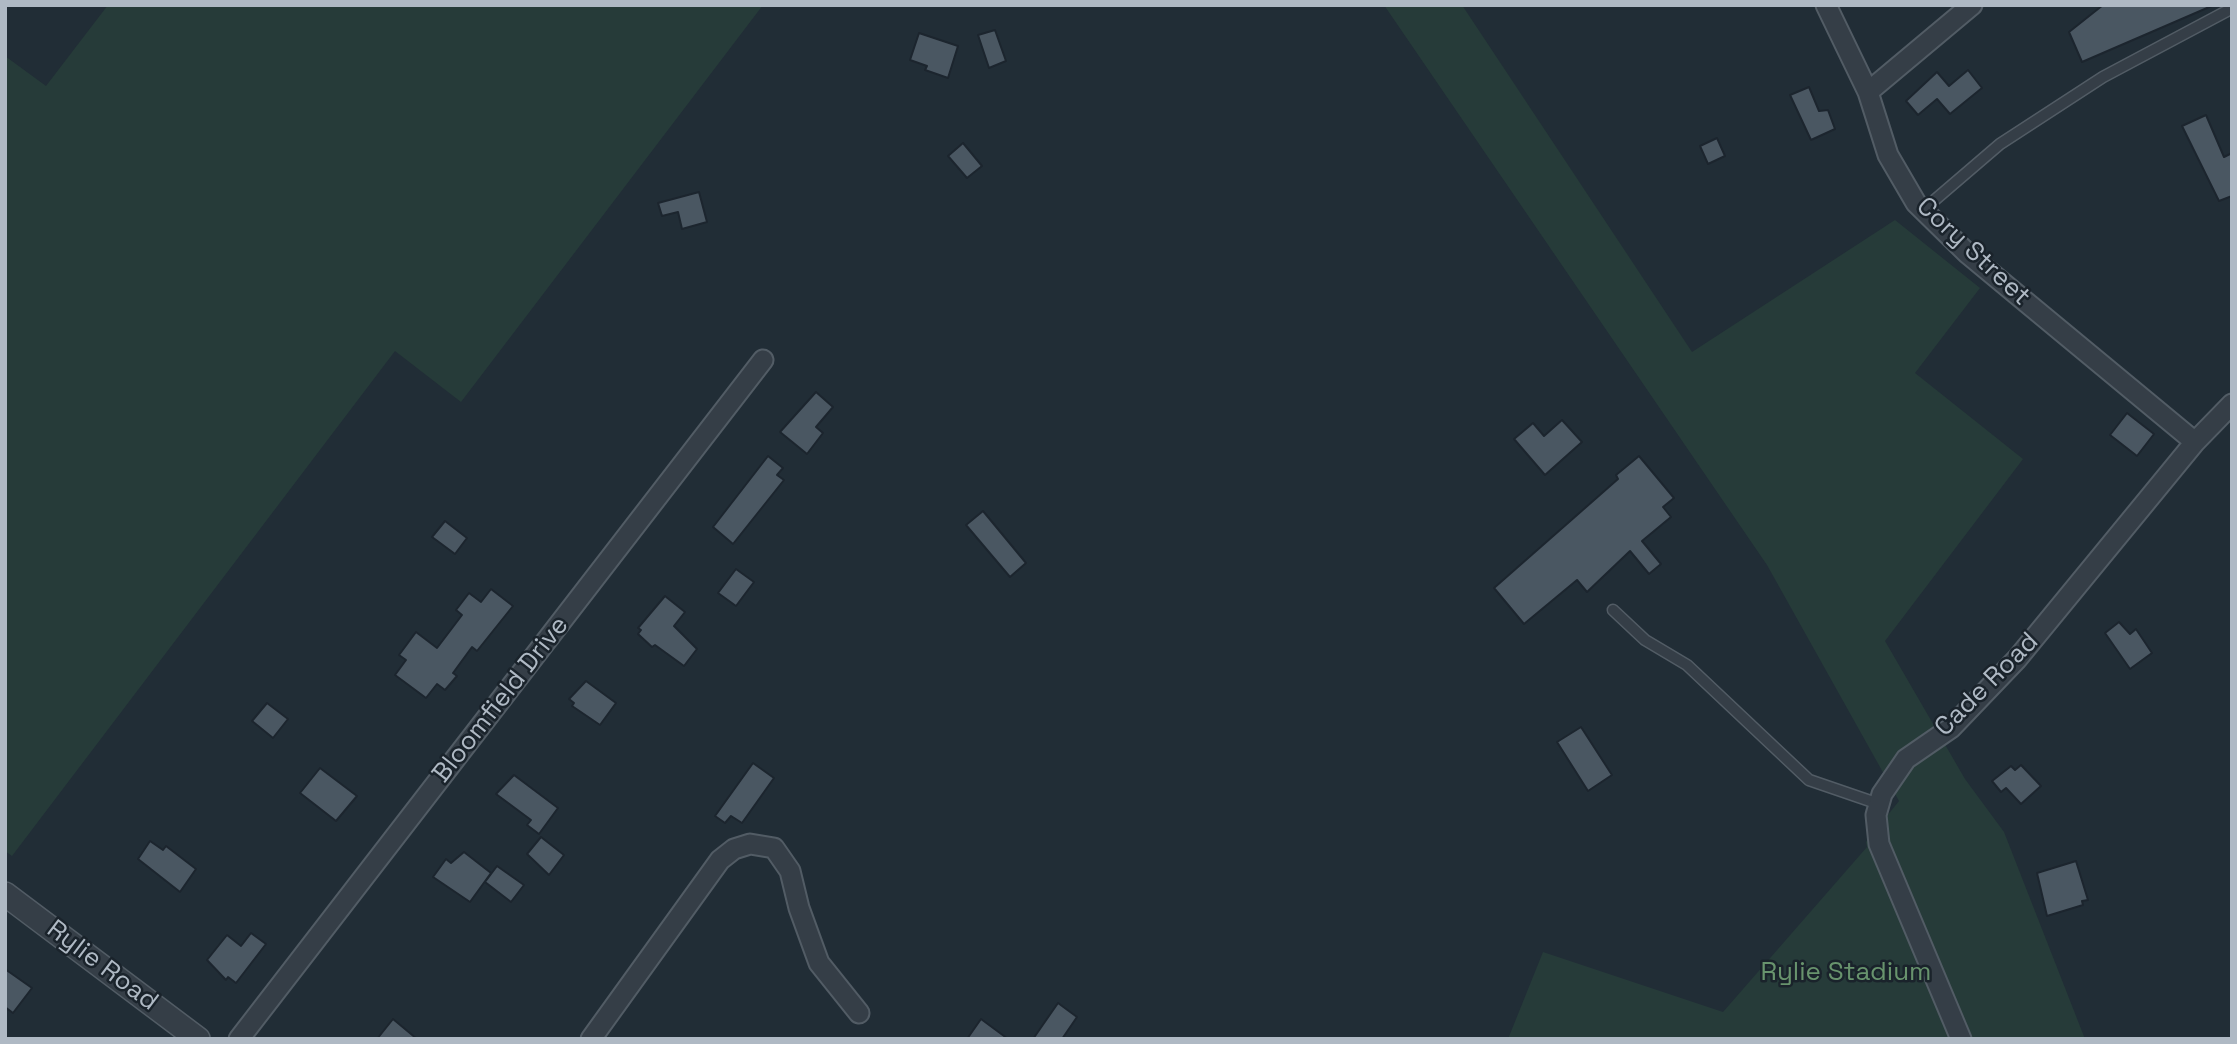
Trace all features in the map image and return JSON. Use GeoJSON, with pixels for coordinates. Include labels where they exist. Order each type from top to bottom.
{"type":"FeatureCollection","features":[{"type":"Feature","properties":{"kind":"street","name":"Cory Street"},"geometry":{"type":"LineString","coordinates":[[1826,5],[1868,92],[1888,155],[1923,210],[1968,254],[2195,442]]}},
{"type":"Feature","properties":{"kind":"street"},"geometry":{"type":"LineString","coordinates":[[1868,92],[1972,5]]}},
{"type":"Feature","properties":{"kind":"street","name":"Bloomfield Drive"},"geometry":{"type":"LineString","coordinates":[[239,1039],[763,360]]}},
{"type":"Feature","properties":{"kind":"street","name":"Cade Road"},"geometry":{"type":"LineString","coordinates":[[1961,1039],[1879,844],[1876,815],[1882,794],[1906,759],[1951,728],[2017,659],[2195,442],[2232,404]]}},
{"type":"Feature","properties":{"kind":"street"},"geometry":{"type":"LineString","coordinates":[[591,1039],[720,860],[734,849],[750,844],[774,848],[790,871],[799,908],[819,962],[859,1013]]}},
{"type":"Feature","properties":{"kind":"street","name":"Rylie Road"},"geometry":{"type":"LineString","coordinates":[[5,894],[198,1039]]}},
{"type":"Feature","properties":{"kind":"lane"},"geometry":{"type":"LineString","coordinates":[[1923,210],[2000,144],[2103,78],[2228,9]]}},
{"type":"Feature","properties":{"kind":"lane"},"geometry":{"type":"LineString","coordinates":[[1613,610],[1645,640],[1686,665],[1809,780],[1879,804]]}},
{"type":"Feature","properties":{"kind":"green space"},"geometry":{"type":"Polygon","coordinates":[[[108,5],[763,5],[461,402],[395,351],[12,856],[5,851],[5,56],[46,86],[108,5]]]}},
{"type":"Feature","properties":{"kind":"green space","name":"Rylie Stadium"},"geometry":{"type":"Polygon","coordinates":[[[1384,5],[1462,5],[1692,352],[1895,220],[1980,288],[1915,373],[2023,459],[1885,641],[1965,779],[2004,832],[2085,1039],[1508,1039],[1543,952],[1723,1012],[1867,847],[1866,842],[1899,801],[1767,565],[1384,5]]]}},
{"type":"Feature","properties":{"kind":"building"},"geometry":{"type":"Polygon","coordinates":[[[2103,5],[2214,5],[2082,62],[2069,32],[2103,5]]]}},
{"type":"Feature","properties":{"kind":"building"},"geometry":{"type":"Polygon","coordinates":[[[995,30],[1006,61],[989,68],[978,35],[995,30]]]}},
{"type":"Feature","properties":{"kind":"building"},"geometry":{"type":"Polygon","coordinates":[[[919,33],[958,46],[948,78],[925,70],[927,66],[910,60],[919,33]]]}},
{"type":"Feature","properties":{"kind":"building"},"geometry":{"type":"Polygon","coordinates":[[[1968,70],[1982,88],[1950,114],[1937,99],[1918,115],[1906,101],[1937,72],[1949,86],[1968,70]]]}},
{"type":"Feature","properties":{"kind":"building"},"geometry":{"type":"Polygon","coordinates":[[[1809,87],[1819,111],[1828,110],[1835,129],[1811,140],[1790,95],[1809,87]]]}},
{"type":"Feature","properties":{"kind":"building"},"geometry":{"type":"Polygon","coordinates":[[[2206,115],[2224,157],[2232,153],[2232,196],[2219,201],[2182,126],[2206,115]]]}},
{"type":"Feature","properties":{"kind":"building"},"geometry":{"type":"Polygon","coordinates":[[[1717,138],[1725,156],[1708,164],[1700,146],[1717,138]]]}},
{"type":"Feature","properties":{"kind":"building"},"geometry":{"type":"Polygon","coordinates":[[[963,143],[982,166],[967,178],[948,156],[963,143]]]}},
{"type":"Feature","properties":{"kind":"building"},"geometry":{"type":"Polygon","coordinates":[[[699,192],[707,222],[682,229],[678,212],[662,216],[658,203],[699,192]]]}},
{"type":"Feature","properties":{"kind":"building"},"geometry":{"type":"Polygon","coordinates":[[[816,392],[833,407],[816,427],[823,433],[807,454],[780,432],[816,392]]]}},
{"type":"Feature","properties":{"kind":"building"},"geometry":{"type":"Polygon","coordinates":[[[2127,413],[2154,434],[2137,456],[2110,435],[2127,413]]]}},
{"type":"Feature","properties":{"kind":"building"},"geometry":{"type":"Polygon","coordinates":[[[1562,420],[1582,442],[1545,475],[1514,439],[1533,423],[1544,436],[1562,420]]]}},
{"type":"Feature","properties":{"kind":"building"},"geometry":{"type":"Polygon","coordinates":[[[768,456],[783,468],[777,475],[784,480],[733,544],[713,527],[768,456]]]}},
{"type":"Feature","properties":{"kind":"building"},"geometry":{"type":"Polygon","coordinates":[[[1639,456],[1674,498],[1663,507],[1671,517],[1642,541],[1661,564],[1649,574],[1630,551],[1587,592],[1577,580],[1524,624],[1494,588],[1618,479],[1616,475],[1639,456]]]}},
{"type":"Feature","properties":{"kind":"building"},"geometry":{"type":"Polygon","coordinates":[[[983,511],[1026,563],[1010,577],[966,525],[983,511]]]}},
{"type":"Feature","properties":{"kind":"building"},"geometry":{"type":"Polygon","coordinates":[[[445,521],[467,538],[455,554],[432,537],[445,521]]]}},
{"type":"Feature","properties":{"kind":"building"},"geometry":{"type":"Polygon","coordinates":[[[736,569],[754,582],[736,606],[718,593],[736,569]]]}},
{"type":"Feature","properties":{"kind":"building"},"geometry":{"type":"Polygon","coordinates":[[[491,589],[513,606],[477,651],[472,647],[453,673],[457,676],[445,690],[437,684],[426,698],[395,675],[406,660],[399,655],[416,632],[437,648],[462,615],[456,610],[469,593],[481,602],[491,589]]]}},
{"type":"Feature","properties":{"kind":"building"},"geometry":{"type":"Polygon","coordinates":[[[665,596],[685,612],[674,626],[697,649],[684,666],[655,645],[652,647],[638,634],[641,630],[638,628],[665,596]]]}},
{"type":"Feature","properties":{"kind":"building"},"geometry":{"type":"Polygon","coordinates":[[[2119,622],[2130,634],[2136,629],[2152,653],[2130,669],[2105,633],[2119,622]]]}},
{"type":"Feature","properties":{"kind":"building"},"geometry":{"type":"Polygon","coordinates":[[[586,681],[616,703],[600,725],[572,706],[574,703],[569,699],[586,681]]]}},
{"type":"Feature","properties":{"kind":"building"},"geometry":{"type":"Polygon","coordinates":[[[267,703],[288,719],[273,738],[252,721],[267,703]]]}},
{"type":"Feature","properties":{"kind":"building"},"geometry":{"type":"Polygon","coordinates":[[[1581,727],[1612,775],[1588,791],[1557,742],[1581,727]]]}},
{"type":"Feature","properties":{"kind":"building"},"geometry":{"type":"Polygon","coordinates":[[[753,763],[774,778],[742,823],[731,816],[725,823],[715,816],[753,763]]]}},
{"type":"Feature","properties":{"kind":"building"},"geometry":{"type":"Polygon","coordinates":[[[2021,765],[2041,786],[2021,804],[2006,788],[2001,792],[1992,781],[2011,766],[2015,770],[2021,765]]]}},
{"type":"Feature","properties":{"kind":"building"},"geometry":{"type":"Polygon","coordinates":[[[320,768],[357,796],[336,821],[300,793],[320,768]]]}},
{"type":"Feature","properties":{"kind":"building"},"geometry":{"type":"Polygon","coordinates":[[[514,775],[558,808],[539,834],[527,825],[531,820],[496,794],[514,775]]]}},
{"type":"Feature","properties":{"kind":"building"},"geometry":{"type":"Polygon","coordinates":[[[541,837],[564,855],[549,875],[527,854],[541,837]]]}},
{"type":"Feature","properties":{"kind":"building"},"geometry":{"type":"Polygon","coordinates":[[[150,841],[163,850],[166,846],[196,869],[180,892],[138,859],[150,841]]]}},
{"type":"Feature","properties":{"kind":"building"},"geometry":{"type":"Polygon","coordinates":[[[464,852],[491,873],[470,902],[433,877],[446,859],[451,863],[464,852]]]}},
{"type":"Feature","properties":{"kind":"building"},"geometry":{"type":"Polygon","coordinates":[[[2076,861],[2088,900],[2082,901],[2083,905],[2047,916],[2037,873],[2076,861]]]}},
{"type":"Feature","properties":{"kind":"building"},"geometry":{"type":"Polygon","coordinates":[[[497,866],[524,885],[511,902],[485,882],[497,866]]]}},
{"type":"Feature","properties":{"kind":"building"},"geometry":{"type":"Polygon","coordinates":[[[251,933],[266,944],[236,983],[228,977],[226,980],[207,960],[227,935],[241,946],[251,933]]]}},
{"type":"Feature","properties":{"kind":"building"},"geometry":{"type":"Polygon","coordinates":[[[5,969],[32,988],[13,1013],[5,1007],[5,969]]]}},
{"type":"Feature","properties":{"kind":"building"},"geometry":{"type":"Polygon","coordinates":[[[1058,1003],[1077,1017],[1062,1039],[1033,1039],[1058,1003]]]}},
{"type":"Feature","properties":{"kind":"building"},"geometry":{"type":"Polygon","coordinates":[[[393,1019],[417,1039],[377,1039],[393,1019]]]}},
{"type":"Feature","properties":{"kind":"building"},"geometry":{"type":"Polygon","coordinates":[[[981,1019],[1008,1039],[967,1039],[981,1019]]]}}]}
